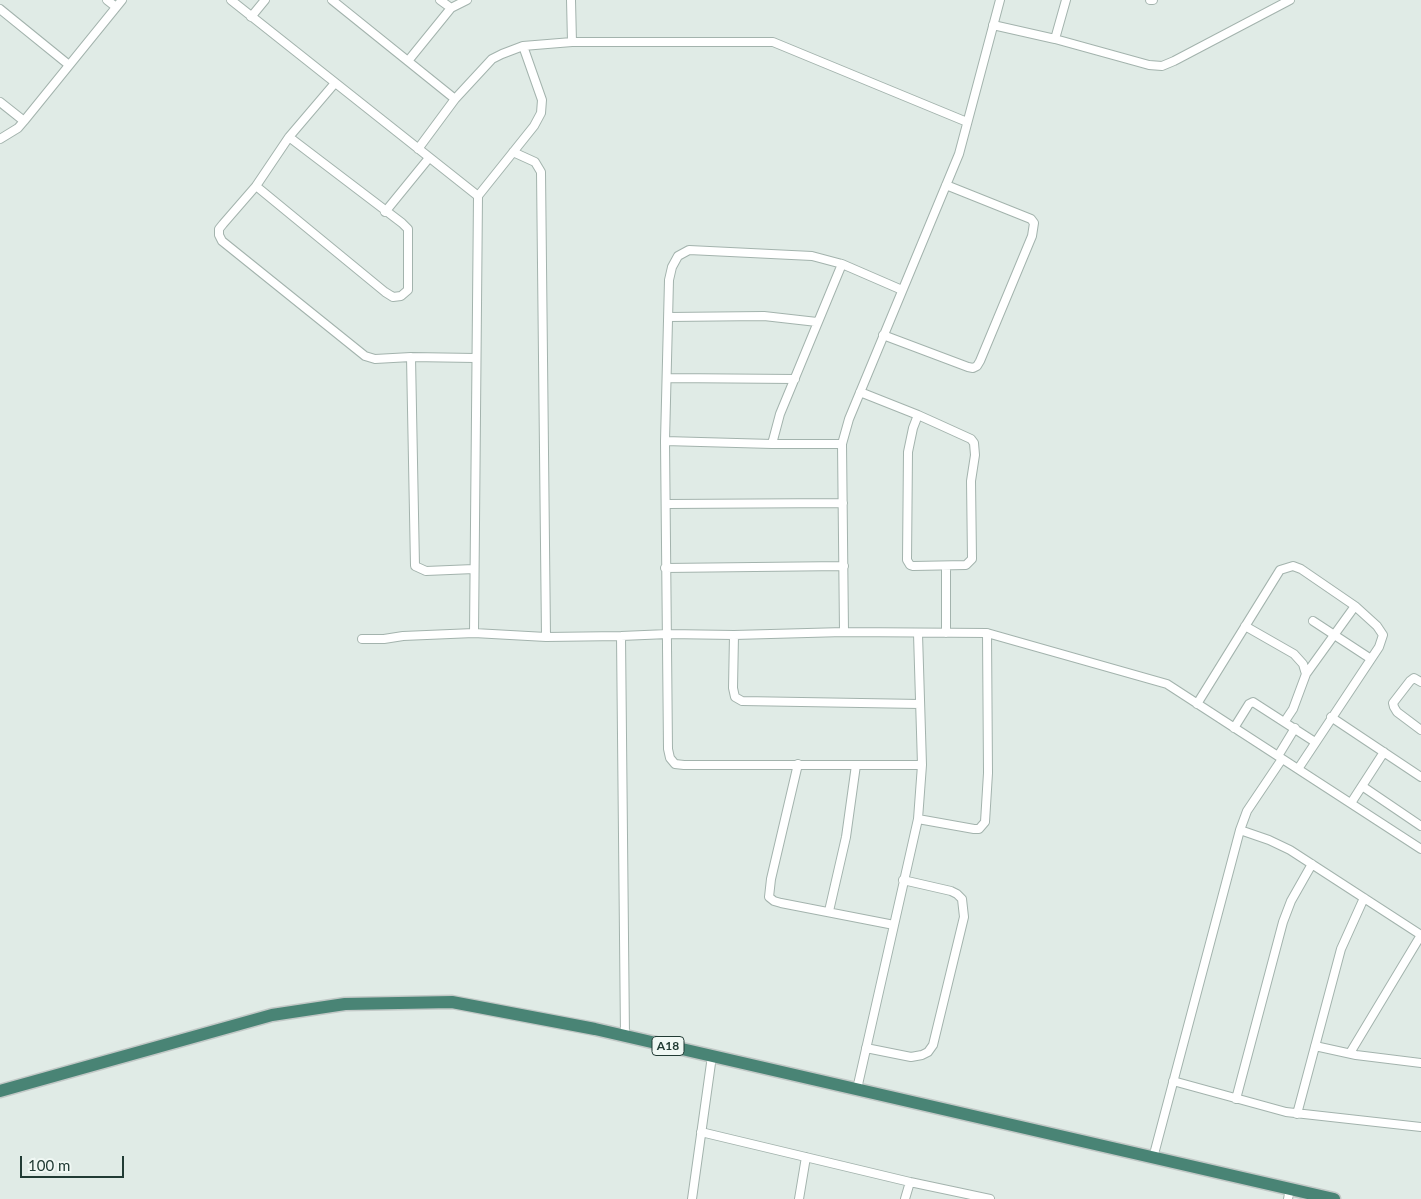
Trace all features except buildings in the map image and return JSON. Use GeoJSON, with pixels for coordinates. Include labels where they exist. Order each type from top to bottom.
{"type":"FeatureCollection","features":[{"type":"Feature","properties":{"kind":"highway","name":"A18"},"geometry":{"type":"LineString","coordinates":[[0,1091],[272,1015],[345,1004],[452,1002],[625,1036],[857,1089],[1153,1158],[1289,1194],[1334,1199]]}},
{"type":"Feature","properties":{"kind":"street"},"geometry":{"type":"LineString","coordinates":[[107,0],[116,7]]}},
{"type":"Feature","properties":{"kind":"street"},"geometry":{"type":"LineString","coordinates":[[0,139],[18,128],[122,0]]}},
{"type":"Feature","properties":{"kind":"street"},"geometry":{"type":"LineString","coordinates":[[231,0],[478,196]]}},
{"type":"Feature","properties":{"kind":"street"},"geometry":{"type":"LineString","coordinates":[[252,17],[265,0]]}},
{"type":"Feature","properties":{"kind":"street"},"geometry":{"type":"LineString","coordinates":[[332,0],[456,99]]}},
{"type":"Feature","properties":{"kind":"street"},"geometry":{"type":"LineString","coordinates":[[440,0],[451,8]]}},
{"type":"Feature","properties":{"kind":"street"},"geometry":{"type":"LineString","coordinates":[[408,62],[451,8],[468,0]]}},
{"type":"Feature","properties":{"kind":"street"},"geometry":{"type":"LineString","coordinates":[[571,0],[572,42]]}},
{"type":"Feature","properties":{"kind":"street"},"geometry":{"type":"LineString","coordinates":[[844,632],[842,444],[849,419],[959,154],[1000,0]]}},
{"type":"Feature","properties":{"kind":"street"},"geometry":{"type":"LineString","coordinates":[[1055,39],[1066,0]]}},
{"type":"Feature","properties":{"kind":"street"},"geometry":{"type":"LineString","coordinates":[[993,25],[1055,39],[1148,65],[1162,66],[1290,0]]}},
{"type":"Feature","properties":{"kind":"street"},"geometry":{"type":"LineString","coordinates":[[0,9],[69,66]]}},
{"type":"Feature","properties":{"kind":"street"},"geometry":{"type":"LineString","coordinates":[[418,149],[456,99],[492,59],[523,46],[572,42],[773,42],[967,122]]}},
{"type":"Feature","properties":{"kind":"street"},"geometry":{"type":"LineString","coordinates":[[474,633],[475,358],[478,196],[534,126],[541,113],[542,100],[523,46]]}},
{"type":"Feature","properties":{"kind":"street"},"geometry":{"type":"LineString","coordinates":[[335,83],[289,137],[256,186],[219,230],[218,234],[222,240],[365,356],[375,359],[411,356],[475,358]]}},
{"type":"Feature","properties":{"kind":"street"},"geometry":{"type":"LineString","coordinates":[[0,102],[24,121]]}},
{"type":"Feature","properties":{"kind":"street"},"geometry":{"type":"LineString","coordinates":[[256,186],[385,292],[393,297],[402,296],[408,290],[408,229],[289,137]]}},
{"type":"Feature","properties":{"kind":"street"},"geometry":{"type":"LineString","coordinates":[[513,152],[535,162],[542,172],[546,637]]}},
{"type":"Feature","properties":{"kind":"street"},"geometry":{"type":"LineString","coordinates":[[385,212],[429,158]]}},
{"type":"Feature","properties":{"kind":"street"},"geometry":{"type":"LineString","coordinates":[[883,335],[968,367],[973,368],[977,366],[980,360],[1032,236],[1034,223],[1031,218],[946,185]]}},
{"type":"Feature","properties":{"kind":"street"},"geometry":{"type":"LineString","coordinates":[[902,290],[842,264],[812,256],[689,250],[678,256],[672,267],[669,280],[665,441],[668,749],[670,758],[675,764],[684,766],[798,764],[922,766]]}},
{"type":"Feature","properties":{"kind":"street"},"geometry":{"type":"LineString","coordinates":[[772,444],[780,414],[842,264]]}},
{"type":"Feature","properties":{"kind":"street"},"geometry":{"type":"LineString","coordinates":[[669,317],[764,316],[818,322]]}},
{"type":"Feature","properties":{"kind":"street"},"geometry":{"type":"LineString","coordinates":[[411,356],[415,566],[426,570],[474,569]]}},
{"type":"Feature","properties":{"kind":"street"},"geometry":{"type":"LineString","coordinates":[[667,378],[794,379]]}},
{"type":"Feature","properties":{"kind":"street"},"geometry":{"type":"LineString","coordinates":[[860,392],[918,415],[971,439],[975,446],[971,481],[972,559],[966,565],[913,566],[907,560],[908,452],[918,415]]}},
{"type":"Feature","properties":{"kind":"street"},"geometry":{"type":"LineString","coordinates":[[665,441],[842,444]]}},
{"type":"Feature","properties":{"kind":"street"},"geometry":{"type":"LineString","coordinates":[[667,504],[843,503]]}},
{"type":"Feature","properties":{"kind":"street"},"geometry":{"type":"LineString","coordinates":[[666,568],[844,566]]}},
{"type":"Feature","properties":{"kind":"street"},"geometry":{"type":"LineString","coordinates":[[946,566],[946,634]]}},
{"type":"Feature","properties":{"kind":"street"},"geometry":{"type":"LineString","coordinates":[[1197,704],[1280,570],[1293,566],[1301,569],[1355,606],[1384,635],[1371,660],[1331,717],[1298,769]]}},
{"type":"Feature","properties":{"kind":"street"},"geometry":{"type":"LineString","coordinates":[[1285,721],[1293,709],[1306,674],[1355,606]]}},
{"type":"Feature","properties":{"kind":"street"},"geometry":{"type":"LineString","coordinates":[[1313,621],[1371,660]]}},
{"type":"Feature","properties":{"kind":"street"},"geometry":{"type":"LineString","coordinates":[[1245,626],[1294,654],[1302,664],[1306,674]]}},
{"type":"Feature","properties":{"kind":"street"},"geometry":{"type":"LineString","coordinates":[[362,639],[474,633],[546,637],[844,632],[987,633],[1167,684],[1421,849]]}},
{"type":"Feature","properties":{"kind":"street"},"geometry":{"type":"LineString","coordinates":[[918,819],[974,829],[979,829],[986,822],[988,772],[987,633]]}},
{"type":"Feature","properties":{"kind":"street"},"geometry":{"type":"LineString","coordinates":[[857,1089],[918,819],[922,766],[918,634]]}},
{"type":"Feature","properties":{"kind":"street"},"geometry":{"type":"LineString","coordinates":[[734,635],[733,688],[735,697],[742,701],[920,704]]}},
{"type":"Feature","properties":{"kind":"street"},"geometry":{"type":"LineString","coordinates":[[621,636],[625,1036]]}},
{"type":"Feature","properties":{"kind":"street"},"geometry":{"type":"LineString","coordinates":[[1421,682],[1414,678],[1410,681],[1394,703],[1394,708],[1421,730]]}},
{"type":"Feature","properties":{"kind":"street"},"geometry":{"type":"LineString","coordinates":[[1234,728],[1249,704],[1253,702],[1315,742]]}},
{"type":"Feature","properties":{"kind":"street"},"geometry":{"type":"LineString","coordinates":[[1331,717],[1421,777]]}},
{"type":"Feature","properties":{"kind":"street"},"geometry":{"type":"LineString","coordinates":[[1153,1158],[1240,830],[1248,811],[1280,758],[1295,728]]}},
{"type":"Feature","properties":{"kind":"street"},"geometry":{"type":"LineString","coordinates":[[1351,804],[1384,752]]}},
{"type":"Feature","properties":{"kind":"street"},"geometry":{"type":"LineString","coordinates":[[798,764],[771,879],[770,897],[774,901],[781,903],[894,925]]}},
{"type":"Feature","properties":{"kind":"street"},"geometry":{"type":"LineString","coordinates":[[829,911],[846,837],[856,765]]}},
{"type":"Feature","properties":{"kind":"street"},"geometry":{"type":"LineString","coordinates":[[1362,786],[1421,826]]}},
{"type":"Feature","properties":{"kind":"street"},"geometry":{"type":"LineString","coordinates":[[1240,830],[1269,840],[1312,864],[1421,935],[1350,1054]]}},
{"type":"Feature","properties":{"kind":"street"},"geometry":{"type":"LineString","coordinates":[[1236,1099],[1283,922],[1291,901],[1312,864]]}},
{"type":"Feature","properties":{"kind":"street"},"geometry":{"type":"LineString","coordinates":[[866,1048],[912,1057],[922,1056],[928,1052],[933,1045],[964,917],[962,899],[957,894],[903,880]]}},
{"type":"Feature","properties":{"kind":"street"},"geometry":{"type":"LineString","coordinates":[[1297,1114],[1341,949],[1364,898]]}},
{"type":"Feature","properties":{"kind":"street"},"geometry":{"type":"LineString","coordinates":[[1315,1046],[1350,1054],[1421,1063]]}},
{"type":"Feature","properties":{"kind":"street"},"geometry":{"type":"LineString","coordinates":[[692,1199],[712,1056]]}},
{"type":"Feature","properties":{"kind":"street"},"geometry":{"type":"LineString","coordinates":[[1173,1082],[1297,1114],[1421,1127]]}},
{"type":"Feature","properties":{"kind":"street"},"geometry":{"type":"LineString","coordinates":[[701,1132],[910,1182],[990,1199]]}},
{"type":"Feature","properties":{"kind":"street"},"geometry":{"type":"LineString","coordinates":[[799,1199],[806,1157]]}},
{"type":"Feature","properties":{"kind":"street"},"geometry":{"type":"LineString","coordinates":[[905,1199],[910,1182]]}}]}
